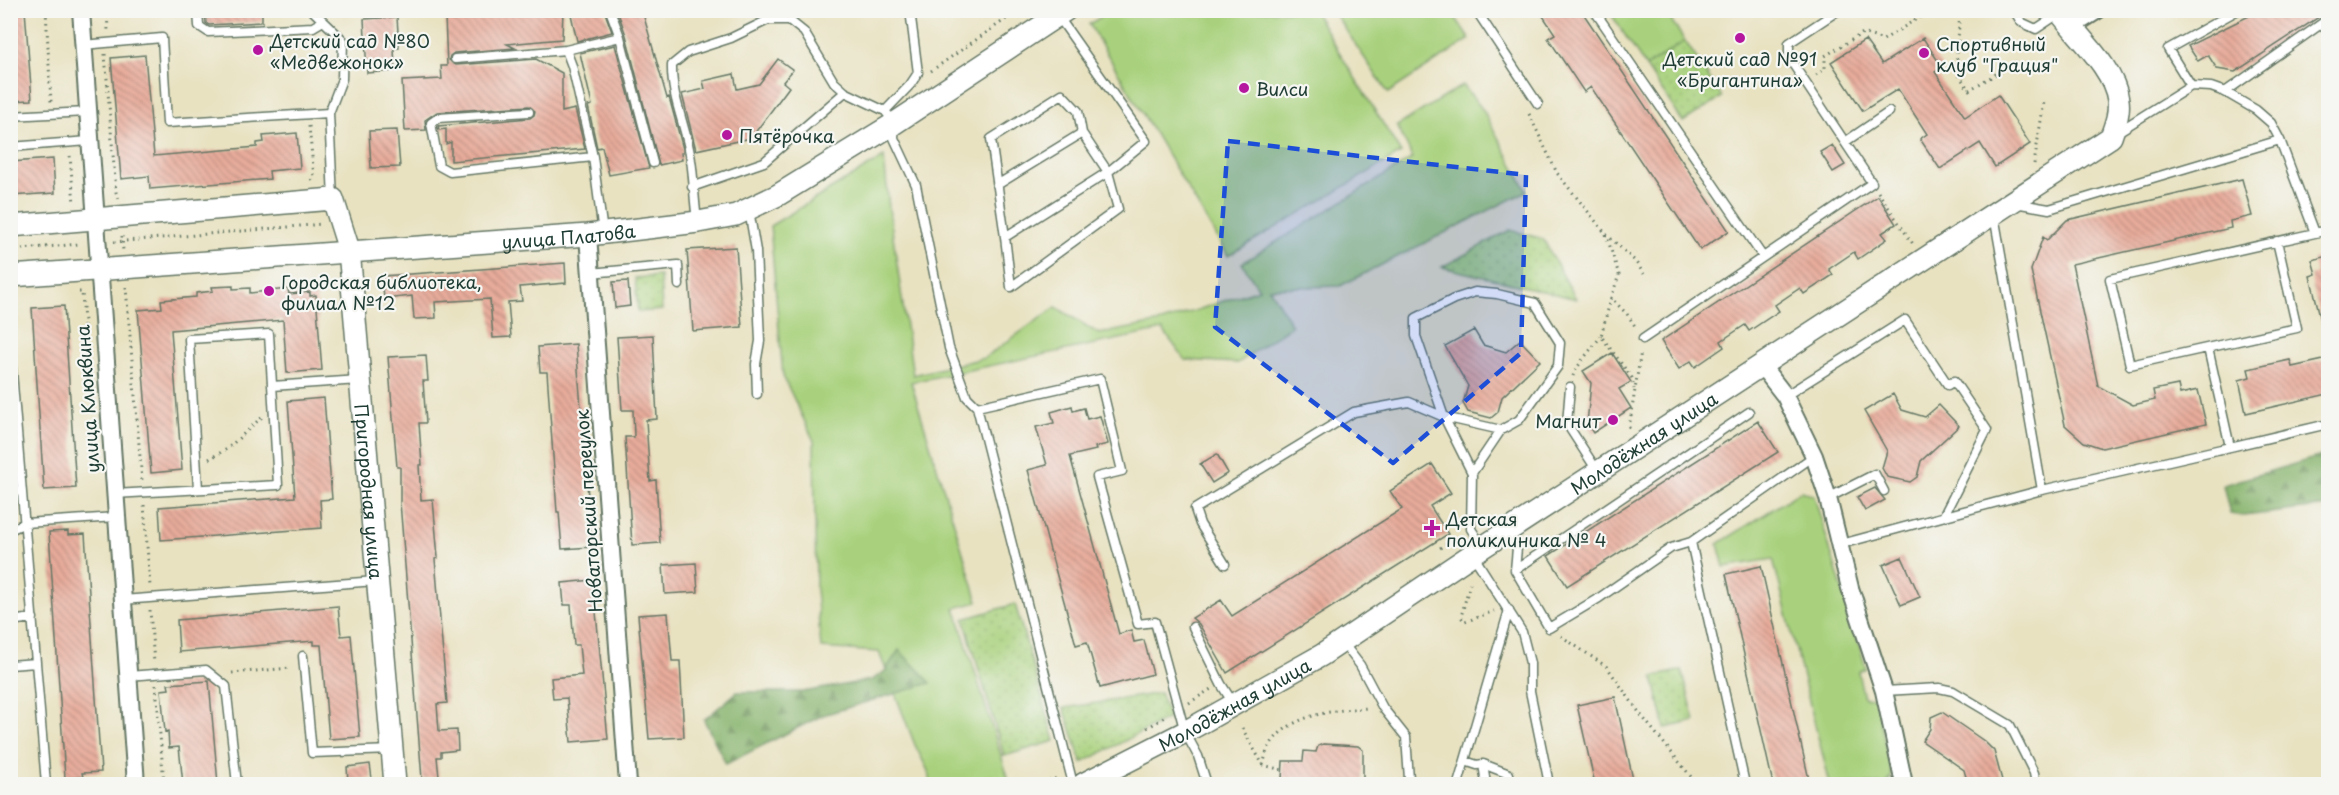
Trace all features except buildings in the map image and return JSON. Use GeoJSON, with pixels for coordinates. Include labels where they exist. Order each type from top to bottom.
{"type":"FeatureCollection","features":[{"type":"Feature","properties":{"kind":"street","name":"улица Клюквина"},"geometry":{"type":"LineString","coordinates":[[81,10],[89,141],[84,210],[96,243],[89,270],[114,494],[136,784]]}},
{"type":"Feature","properties":{"kind":"street"},"geometry":{"type":"LineString","coordinates":[[2098,10],[2063,17],[2107,72],[2118,99],[2118,112],[2111,137]]}},
{"type":"Feature","properties":{"kind":"street","name":"улица Платова"},"geometry":{"type":"LineString","coordinates":[[10,276],[595,234],[698,222],[736,215],[749,210],[890,117],[1062,13]]}},
{"type":"Feature","properties":{"kind":"street","name":"Молодёжная улица"},"geometry":{"type":"LineString","coordinates":[[1083,784],[1185,732],[1343,642],[1598,472],[2111,137]]}},
{"type":"Feature","properties":{"kind":"street"},"geometry":{"type":"LineString","coordinates":[[10,226],[84,210],[333,199]]}},
{"type":"Feature","properties":{"kind":"street","name":"Пригородная улица"},"geometry":{"type":"LineString","coordinates":[[333,199],[349,250],[395,784]]}},
{"type":"Feature","properties":{"kind":"street","name":"Новаторский переулок"},"geometry":{"type":"LineString","coordinates":[[595,234],[590,273],[628,784]]}},
{"type":"Feature","properties":{"kind":"street"},"geometry":{"type":"LineString","coordinates":[[1761,365],[1785,396],[1814,456],[1828,498],[1850,588],[1884,691],[1904,784]]}},
{"type":"Feature","properties":{"kind":"lane"},"geometry":{"type":"LineString","coordinates":[[198,10],[199,26],[208,32],[313,27],[323,21]]}},
{"type":"Feature","properties":{"kind":"lane"},"geometry":{"type":"LineString","coordinates":[[312,10],[343,40],[342,79],[329,113],[333,199]]}},
{"type":"Feature","properties":{"kind":"lane"},"geometry":{"type":"LineString","coordinates":[[610,10],[620,37],[653,163]]}},
{"type":"Feature","properties":{"kind":"lane"},"geometry":{"type":"LineString","coordinates":[[910,10],[918,73],[890,117],[894,138],[916,185],[949,348],[967,397],[977,407],[1073,784]]}},
{"type":"Feature","properties":{"kind":"lane"},"geometry":{"type":"LineString","coordinates":[[1476,10],[1538,104]]}},
{"type":"Feature","properties":{"kind":"lane"},"geometry":{"type":"LineString","coordinates":[[1594,10],[1763,257]]}},
{"type":"Feature","properties":{"kind":"lane"},"geometry":{"type":"LineString","coordinates":[[1643,339],[1872,183],[1789,58],[1789,43],[1839,10]]}},
{"type":"Feature","properties":{"kind":"lane"},"geometry":{"type":"LineString","coordinates":[[2013,10],[2021,22],[2036,29],[2063,17]]}},
{"type":"Feature","properties":{"kind":"lane"},"geometry":{"type":"LineString","coordinates":[[2191,86],[2168,49],[2238,10]]}},
{"type":"Feature","properties":{"kind":"lane"},"geometry":{"type":"LineString","coordinates":[[1005,237],[1108,172],[1146,141],[1062,13]]}},
{"type":"Feature","properties":{"kind":"lane"},"geometry":{"type":"LineString","coordinates":[[2226,92],[2328,19]]}},
{"type":"Feature","properties":{"kind":"lane"},"geometry":{"type":"LineString","coordinates":[[698,222],[692,187],[691,160],[672,82],[672,65],[688,52],[731,38],[768,20],[789,20],[804,32],[834,82],[845,92],[890,117]]}},
{"type":"Feature","properties":{"kind":"lane"},"geometry":{"type":"LineString","coordinates":[[455,59],[566,50],[620,37]]}},
{"type":"Feature","properties":{"kind":"lane"},"geometry":{"type":"LineString","coordinates":[[83,45],[162,38],[167,123],[329,113]]}},
{"type":"Feature","properties":{"kind":"lane"},"geometry":{"type":"LineString","coordinates":[[566,50],[572,66],[593,157],[595,234]]}},
{"type":"Feature","properties":{"kind":"lane"},"geometry":{"type":"LineString","coordinates":[[2111,137],[2191,86],[2211,87],[2226,92],[2256,110],[2271,123],[2280,140],[2315,233]]}},
{"type":"Feature","properties":{"kind":"lane"},"geometry":{"type":"LineString","coordinates":[[692,187],[764,162],[845,92]]}},
{"type":"Feature","properties":{"kind":"lane"},"geometry":{"type":"LineString","coordinates":[[1062,94],[1078,111],[1082,133],[1108,172],[1118,209],[1011,287],[991,139],[1062,94]]}},
{"type":"Feature","properties":{"kind":"lane"},"geometry":{"type":"LineString","coordinates":[[10,116],[87,112]]}},
{"type":"Feature","properties":{"kind":"lane"},"geometry":{"type":"LineString","coordinates":[[529,112],[438,118],[431,123],[440,166],[450,172],[593,157]]}},
{"type":"Feature","properties":{"kind":"lane"},"geometry":{"type":"LineString","coordinates":[[1845,142],[1889,112]]}},
{"type":"Feature","properties":{"kind":"lane"},"geometry":{"type":"LineString","coordinates":[[997,185],[1082,133]]}},
{"type":"Feature","properties":{"kind":"lane"},"geometry":{"type":"LineString","coordinates":[[2042,490],[2002,207],[2049,209],[2280,140]]}},
{"type":"Feature","properties":{"kind":"lane"},"geometry":{"type":"LineString","coordinates":[[10,147],[89,141]]}},
{"type":"Feature","properties":{"kind":"lane"},"geometry":{"type":"LineString","coordinates":[[749,210],[756,251],[760,341],[756,364],[757,394]]}},
{"type":"Feature","properties":{"kind":"lane"},"geometry":{"type":"LineString","coordinates":[[2277,241],[2297,328],[2130,365],[2110,279],[2277,241],[2328,230]]}},
{"type":"Feature","properties":{"kind":"lane"},"geometry":{"type":"LineString","coordinates":[[590,273],[678,266],[680,285]]}},
{"type":"Feature","properties":{"kind":"lane"},"geometry":{"type":"LineString","coordinates":[[1472,473],[1501,430],[1519,420],[1558,366],[1560,343],[1535,303],[1476,292],[1454,299],[1416,318],[1416,336],[1444,417],[1472,473],[1471,529],[1478,551],[1522,632],[1530,663],[1530,691],[1549,784]]}},
{"type":"Feature","properties":{"kind":"lane"},"geometry":{"type":"LineString","coordinates":[[1785,396],[1905,320],[1947,385],[1954,381],[1987,430],[1944,515]]}},
{"type":"Feature","properties":{"kind":"lane"},"geometry":{"type":"LineString","coordinates":[[114,494],[198,489],[278,484],[269,334],[189,339],[198,489]]}},
{"type":"Feature","properties":{"kind":"lane"},"geometry":{"type":"LineString","coordinates":[[10,347],[14,437],[25,523],[46,784]]}},
{"type":"Feature","properties":{"kind":"lane"},"geometry":{"type":"LineString","coordinates":[[2208,348],[2230,447]]}},
{"type":"Feature","properties":{"kind":"lane"},"geometry":{"type":"LineString","coordinates":[[977,407],[1100,379],[1122,471],[1097,477],[1138,624],[1155,622],[1185,732],[1198,756],[1207,784]]}},
{"type":"Feature","properties":{"kind":"lane"},"geometry":{"type":"LineString","coordinates":[[272,386],[360,380]]}},
{"type":"Feature","properties":{"kind":"lane"},"geometry":{"type":"LineString","coordinates":[[1570,387],[1567,424],[1598,472]]}},
{"type":"Feature","properties":{"kind":"lane"},"geometry":{"type":"LineString","coordinates":[[1225,564],[1200,524],[1195,509],[1354,412],[1409,402],[1444,417],[1501,430]]}},
{"type":"Feature","properties":{"kind":"lane"},"geometry":{"type":"LineString","coordinates":[[1515,570],[1749,412]]}},
{"type":"Feature","properties":{"kind":"lane"},"geometry":{"type":"LineString","coordinates":[[1840,544],[2042,490],[2328,424]]}},
{"type":"Feature","properties":{"kind":"lane"},"geometry":{"type":"LineString","coordinates":[[1507,532],[1517,548],[1515,570],[1550,628],[1599,598],[1671,548],[1691,542],[1814,456]]}},
{"type":"Feature","properties":{"kind":"lane"},"geometry":{"type":"LineString","coordinates":[[1828,498],[1875,474],[1884,491]]}},
{"type":"Feature","properties":{"kind":"lane"},"geometry":{"type":"LineString","coordinates":[[10,530],[25,523],[116,517]]}},
{"type":"Feature","properties":{"kind":"lane"},"geometry":{"type":"LineString","coordinates":[[1691,542],[1745,784]]}},
{"type":"Feature","properties":{"kind":"lane"},"geometry":{"type":"LineString","coordinates":[[122,600],[378,581]]}},
{"type":"Feature","properties":{"kind":"lane"},"geometry":{"type":"LineString","coordinates":[[1458,784],[1508,608]]}},
{"type":"Feature","properties":{"kind":"lane"},"geometry":{"type":"LineString","coordinates":[[10,621],[33,618]]}},
{"type":"Feature","properties":{"kind":"lane"},"geometry":{"type":"LineString","coordinates":[[1192,627],[1233,703]]}},
{"type":"Feature","properties":{"kind":"lane"},"geometry":{"type":"LineString","coordinates":[[1343,642],[1360,665],[1383,708],[1406,737],[1409,780],[1407,784]]}},
{"type":"Feature","properties":{"kind":"lane"},"geometry":{"type":"LineString","coordinates":[[303,656],[312,753],[392,750]]}},
{"type":"Feature","properties":{"kind":"lane"},"geometry":{"type":"LineString","coordinates":[[10,665],[36,663]]}},
{"type":"Feature","properties":{"kind":"lane"},"geometry":{"type":"LineString","coordinates":[[128,676],[206,670],[226,686],[237,784]]}},
{"type":"Feature","properties":{"kind":"lane"},"geometry":{"type":"LineString","coordinates":[[1884,691],[1939,688],[1953,691],[2010,725],[2034,773],[2036,784]]}},
{"type":"Feature","properties":{"kind":"lane"},"geometry":{"type":"LineString","coordinates":[[1465,761],[1477,765],[1483,764],[1509,774],[1511,784]]}},
{"type":"Feature","properties":{"kind":"lane"},"geometry":{"type":"LineString","coordinates":[[1483,764],[1486,784]]}},
{"type":"Feature","properties":{"kind":"path"},"geometry":{"type":"LineString","coordinates":[[46,10],[51,113]]}},
{"type":"Feature","properties":{"kind":"path"},"geometry":{"type":"LineString","coordinates":[[63,203],[84,210],[118,198],[104,43],[108,32],[106,10]]}},
{"type":"Feature","properties":{"kind":"path"},"geometry":{"type":"LineString","coordinates":[[910,85],[1019,10]]}},
{"type":"Feature","properties":{"kind":"path"},"geometry":{"type":"LineString","coordinates":[[1805,83],[1825,69],[1825,56],[1863,33],[1883,40],[1931,10]]}},
{"type":"Feature","properties":{"kind":"path"},"geometry":{"type":"LineString","coordinates":[[1960,10],[1956,71],[1969,90],[2018,61]]}},
{"type":"Feature","properties":{"kind":"path"},"geometry":{"type":"LineString","coordinates":[[2032,172],[2044,102]]}},
{"type":"Feature","properties":{"kind":"path"},"geometry":{"type":"LineString","coordinates":[[1528,110],[1557,173],[1606,234],[1635,261],[1644,274]]}},
{"type":"Feature","properties":{"kind":"path"},"geometry":{"type":"LineString","coordinates":[[308,114],[314,177],[310,182]]}},
{"type":"Feature","properties":{"kind":"path"},"geometry":{"type":"LineString","coordinates":[[1872,183],[1915,247]]}},
{"type":"Feature","properties":{"kind":"path"},"geometry":{"type":"LineString","coordinates":[[82,292],[89,270],[78,244],[84,210]]}},
{"type":"Feature","properties":{"kind":"path"},"geometry":{"type":"LineString","coordinates":[[10,250],[340,223]]}},
{"type":"Feature","properties":{"kind":"path"},"geometry":{"type":"LineString","coordinates":[[1570,387],[1575,369],[1586,358],[1601,336],[1619,275],[1606,234]]}},
{"type":"Feature","properties":{"kind":"path"},"geometry":{"type":"LineString","coordinates":[[1611,298],[1627,314],[1643,339],[1629,429]]}},
{"type":"Feature","properties":{"kind":"path"},"geometry":{"type":"LineString","coordinates":[[1601,336],[1632,378],[1635,392]]}},
{"type":"Feature","properties":{"kind":"path"},"geometry":{"type":"LineString","coordinates":[[197,466],[226,448],[273,407]]}},
{"type":"Feature","properties":{"kind":"path"},"geometry":{"type":"LineString","coordinates":[[1440,548],[1452,541]]}},
{"type":"Feature","properties":{"kind":"path"},"geometry":{"type":"LineString","coordinates":[[1470,583],[1461,617],[1465,622],[1508,608]]}},
{"type":"Feature","properties":{"kind":"path"},"geometry":{"type":"LineString","coordinates":[[1550,628],[1607,667],[1641,715],[1697,784]]}},
{"type":"Feature","properties":{"kind":"path"},"geometry":{"type":"LineString","coordinates":[[212,675],[304,666]]}},
{"type":"Feature","properties":{"kind":"path"},"geometry":{"type":"LineString","coordinates":[[1263,765],[1269,747],[1289,726],[1317,714],[1383,708]]}},
{"type":"Feature","properties":{"kind":"path"},"geometry":{"type":"LineString","coordinates":[[1242,728],[1263,765],[1282,770]]}},
{"type":"Feature","properties":{"kind":"highlighted area"},"geometry":{"type":"Polygon","coordinates":[[[1228,141],[1526,175],[1521,353],[1393,463],[1215,327],[1228,141]]]}},
{"type":"Feature","properties":{"kind":"green space","name":"Вилси"},"geometry":{"type":"Polygon","coordinates":[[[1111,11],[1314,11],[1401,153],[1228,256],[1089,24],[1111,11]]]}},
{"type":"Feature","properties":{"kind":"green space"},"geometry":{"type":"Polygon","coordinates":[[[1333,11],[1451,11],[1470,39],[1388,93],[1333,11]]]}},
{"type":"Feature","properties":{"kind":"green space"},"geometry":{"type":"Polygon","coordinates":[[[1609,11],[1665,11],[1685,41],[1646,67],[1609,11]]]}},
{"type":"Feature","properties":{"kind":"green space"},"geometry":{"type":"Polygon","coordinates":[[[1685,41],[1722,97],[1683,122],[1646,67],[1685,41]]]}},
{"type":"Feature","properties":{"kind":"green space"},"geometry":{"type":"Polygon","coordinates":[[[1463,85],[1483,110],[1527,191],[1340,286],[1269,288],[1292,325],[1238,363],[1185,360],[1163,330],[911,382],[978,602],[955,608],[1010,784],[930,784],[928,771],[915,745],[879,652],[821,648],[816,589],[814,441],[783,376],[770,226],[884,157],[913,375],[984,358],[1056,307],[1099,334],[1162,322],[1259,289],[1242,263],[1413,158],[1397,126],[1463,85]]]}},
{"type":"Feature","properties":{"kind":"green space"},"geometry":{"type":"Polygon","coordinates":[[[1510,230],[1543,239],[1576,299],[1442,267],[1510,230]]]}},
{"type":"Feature","properties":{"kind":"green space"},"geometry":{"type":"Polygon","coordinates":[[[660,276],[662,310],[638,312],[635,278],[660,276]]]}},
{"type":"Feature","properties":{"kind":"green space"},"geometry":{"type":"Polygon","coordinates":[[[2328,454],[2328,506],[2244,516],[2230,514],[2223,485],[2328,454]]]}},
{"type":"Feature","properties":{"kind":"green space"},"geometry":{"type":"Polygon","coordinates":[[[1801,491],[1814,496],[1866,668],[1858,672],[1864,698],[1875,697],[1892,776],[1887,784],[1830,784],[1773,559],[1724,567],[1718,544],[1801,491]]]}},
{"type":"Feature","properties":{"kind":"green space"},"geometry":{"type":"Polygon","coordinates":[[[1015,604],[1055,741],[1004,756],[964,619],[1015,604]]]}},
{"type":"Feature","properties":{"kind":"green space"},"geometry":{"type":"Polygon","coordinates":[[[899,650],[931,683],[823,715],[726,764],[704,720],[737,692],[803,692],[872,680],[885,671],[899,650]]]}},
{"type":"Feature","properties":{"kind":"green space"},"geometry":{"type":"Polygon","coordinates":[[[1682,670],[1695,721],[1665,728],[1653,677],[1682,670]]]}},
{"type":"Feature","properties":{"kind":"green space"},"geometry":{"type":"Polygon","coordinates":[[[1160,693],[1169,718],[1082,763],[1064,708],[1160,693]]]}},
{"type":"Feature","properties":{"kind":"place","name":"Детский сад №91 «Бригантина»"},"geometry":{"type":"Point","coordinates":[1740,38]}},
{"type":"Feature","properties":{"kind":"place","name":"Детский сад №80 «Медвежонок»"},"geometry":{"type":"Point","coordinates":[258,50]}},
{"type":"Feature","properties":{"kind":"place","name":"Спортивный клуб \"Грация\""},"geometry":{"type":"Point","coordinates":[1924,53]}},
{"type":"Feature","properties":{"kind":"place","name":"Вилси"},"geometry":{"type":"Point","coordinates":[1244,88]}},
{"type":"Feature","properties":{"kind":"place","name":"Пятёрочка"},"geometry":{"type":"Point","coordinates":[727,135]}},
{"type":"Feature","properties":{"kind":"place","name":"Городская библиотека, филиал №12"},"geometry":{"type":"Point","coordinates":[269,291]}},
{"type":"Feature","properties":{"kind":"place","name":"Магнит"},"geometry":{"type":"Point","coordinates":[1613,420]}},
{"type":"Feature","properties":{"kind":"place","name":"Детская поликлиника № 4"},"geometry":{"type":"Point","coordinates":[1432,528]}}]}
